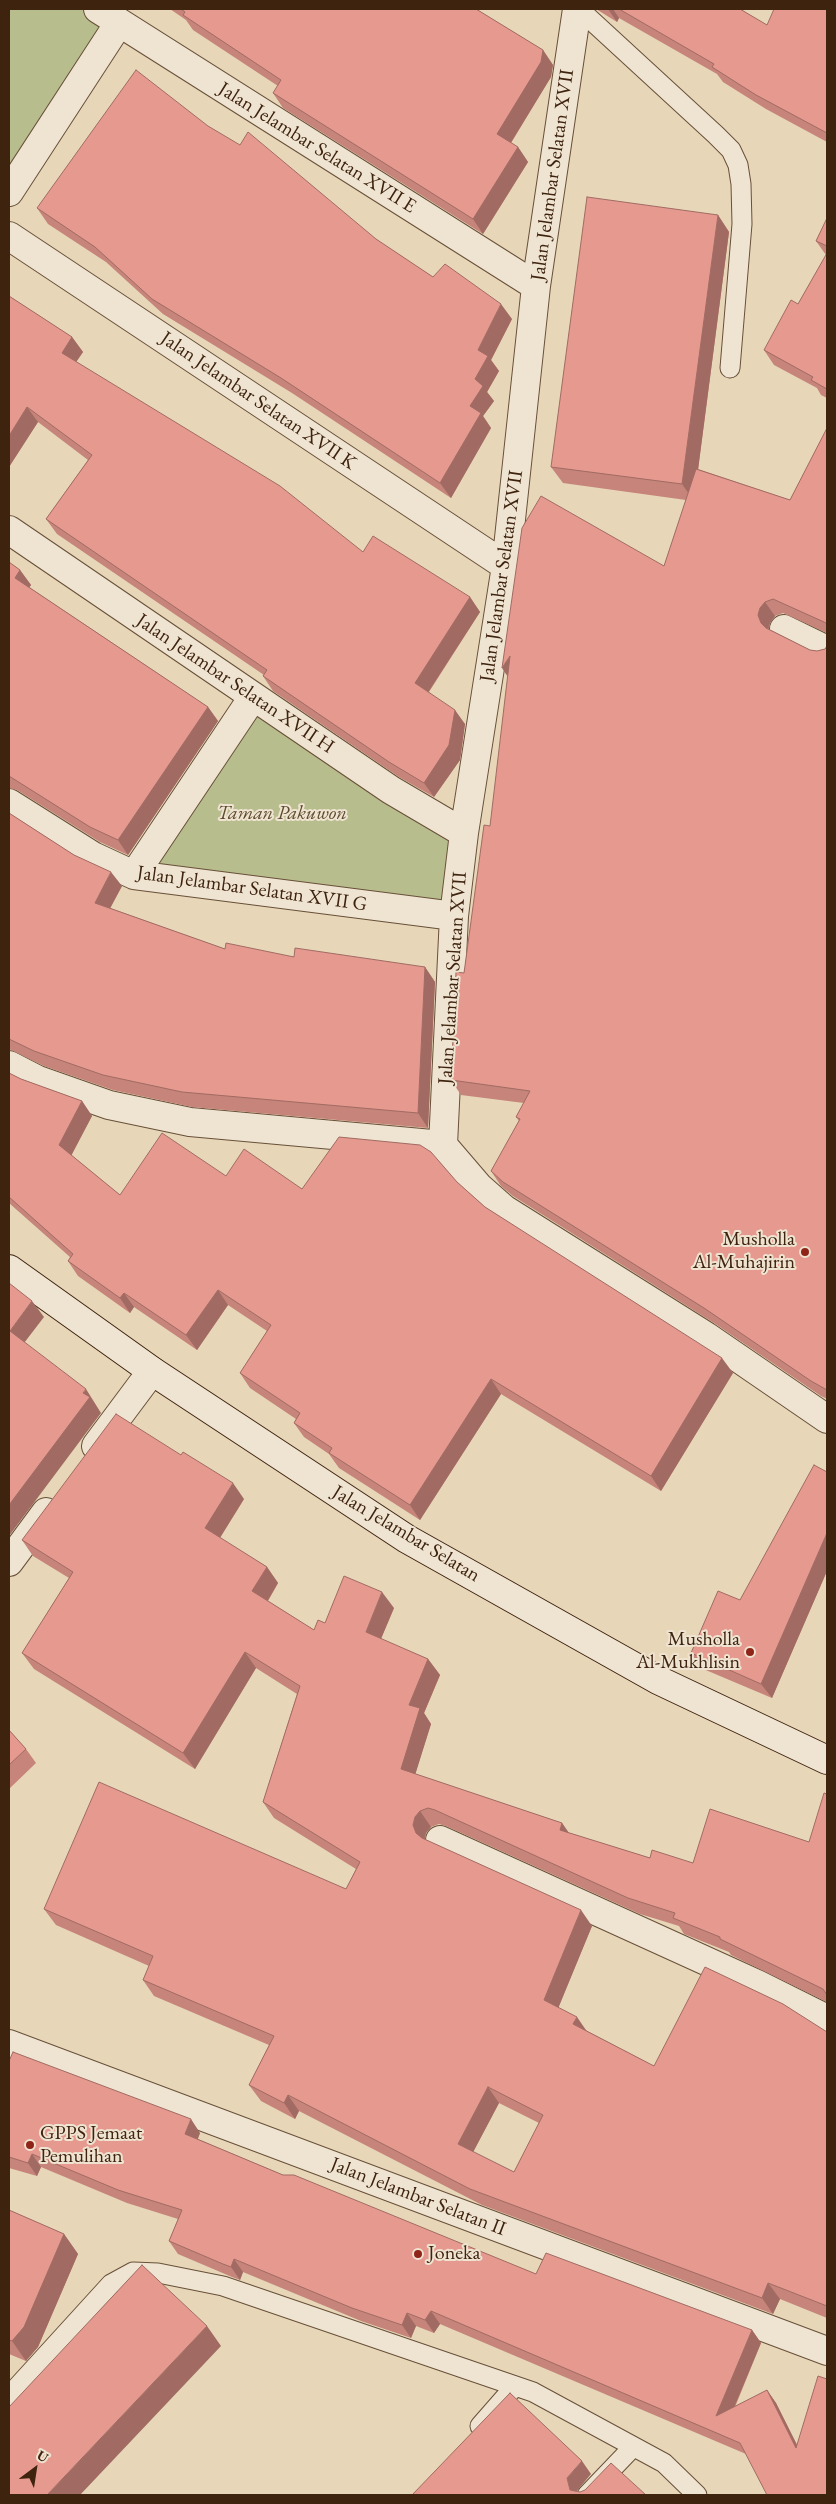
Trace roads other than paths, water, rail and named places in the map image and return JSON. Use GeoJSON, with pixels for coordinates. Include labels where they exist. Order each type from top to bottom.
{"type":"FeatureCollection","features":[{"type":"Feature","properties":{"kind":"street","name":"Jalan Jelambar Selatan XVII"},"geometry":{"type":"LineString","coordinates":[[443,1145],[454,916],[464,833],[506,566],[536,286],[578,9]]}},
{"type":"Feature","properties":{"kind":"street","name":"Jalan Jelambar Selatan XVII E"},"geometry":{"type":"LineString","coordinates":[[109,16],[536,286]]}},
{"type":"Feature","properties":{"kind":"street"},"geometry":{"type":"LineString","coordinates":[[9,192],[109,16]]}},
{"type":"Feature","properties":{"kind":"street","name":"Jalan Jelambar Selatan XVII K"},"geometry":{"type":"LineString","coordinates":[[9,236],[506,566]]}},
{"type":"Feature","properties":{"kind":"street","name":"Jalan Jelambar Selatan XVII H"},"geometry":{"type":"LineString","coordinates":[[9,530],[391,790],[431,816],[464,833]]}},
{"type":"Feature","properties":{"kind":"street"},"geometry":{"type":"LineString","coordinates":[[784,629],[827,650]]}},
{"type":"Feature","properties":{"kind":"street"},"geometry":{"type":"LineString","coordinates":[[134,875],[253,697]]}},
{"type":"Feature","properties":{"kind":"street","name":"Jalan Jelambar Selatan XVII G"},"geometry":{"type":"LineString","coordinates":[[9,803],[93,856],[134,875],[454,916]]}},
{"type":"Feature","properties":{"kind":"street"},"geometry":{"type":"LineString","coordinates":[[9,1065],[38,1080],[109,1105],[190,1122],[443,1145],[479,1187],[504,1209],[706,1336],[827,1419]]}},
{"type":"Feature","properties":{"kind":"street","name":"Jalan Jelambar Selatan"},"geometry":{"type":"LineString","coordinates":[[9,1269],[152,1371],[407,1539],[658,1680],[827,1760]]}},
{"type":"Feature","properties":{"kind":"street"},"geometry":{"type":"LineString","coordinates":[[80,1467],[152,1371]]}},
{"type":"Feature","properties":{"kind":"street"},"geometry":{"type":"LineString","coordinates":[[9,1562],[62,1490]]}},
{"type":"Feature","properties":{"kind":"street"},"geometry":{"type":"LineString","coordinates":[[440,1840],[759,1985],[827,2019]]}},
{"type":"Feature","properties":{"kind":"street","name":"Jalan Jelambar Selatan II"},"geometry":{"type":"LineString","coordinates":[[9,2044],[827,2351]]}},
{"type":"Feature","properties":{"kind":"lane"},"geometry":{"type":"LineString","coordinates":[[578,9],[716,134],[731,150],[738,165],[741,184],[742,224],[730,368]]}},
{"type":"Feature","properties":{"kind":"lane"},"geometry":{"type":"LineString","coordinates":[[9,2396],[111,2284],[133,2272],[158,2273],[223,2286],[533,2392],[664,2463],[697,2495]]}},
{"type":"Feature","properties":{"kind":"lane"},"geometry":{"type":"LineString","coordinates":[[470,2437],[515,2386]]}},
{"type":"Feature","properties":{"kind":"lane"},"geometry":{"type":"LineString","coordinates":[[587,2495],[632,2447]]}},
{"type":"Feature","properties":{"kind":"place","name":"Musholla Al-Muhajirin"},"geometry":{"type":"Point","coordinates":[805,1252]}},
{"type":"Feature","properties":{"kind":"place","name":"Musholla Al-Mukhlisin"},"geometry":{"type":"Point","coordinates":[750,1652]}},
{"type":"Feature","properties":{"kind":"place","name":"GPPS Jemaat Pemulihan"},"geometry":{"type":"Point","coordinates":[30,2145]}},
{"type":"Feature","properties":{"kind":"place","name":"Joneka"},"geometry":{"type":"Point","coordinates":[418,2254]}},
{"type":"Feature","properties":{"kind":"park label","name":"Taman Pakuwon"},"geometry":{"type":"Point","coordinates":[282,814]}}]}
